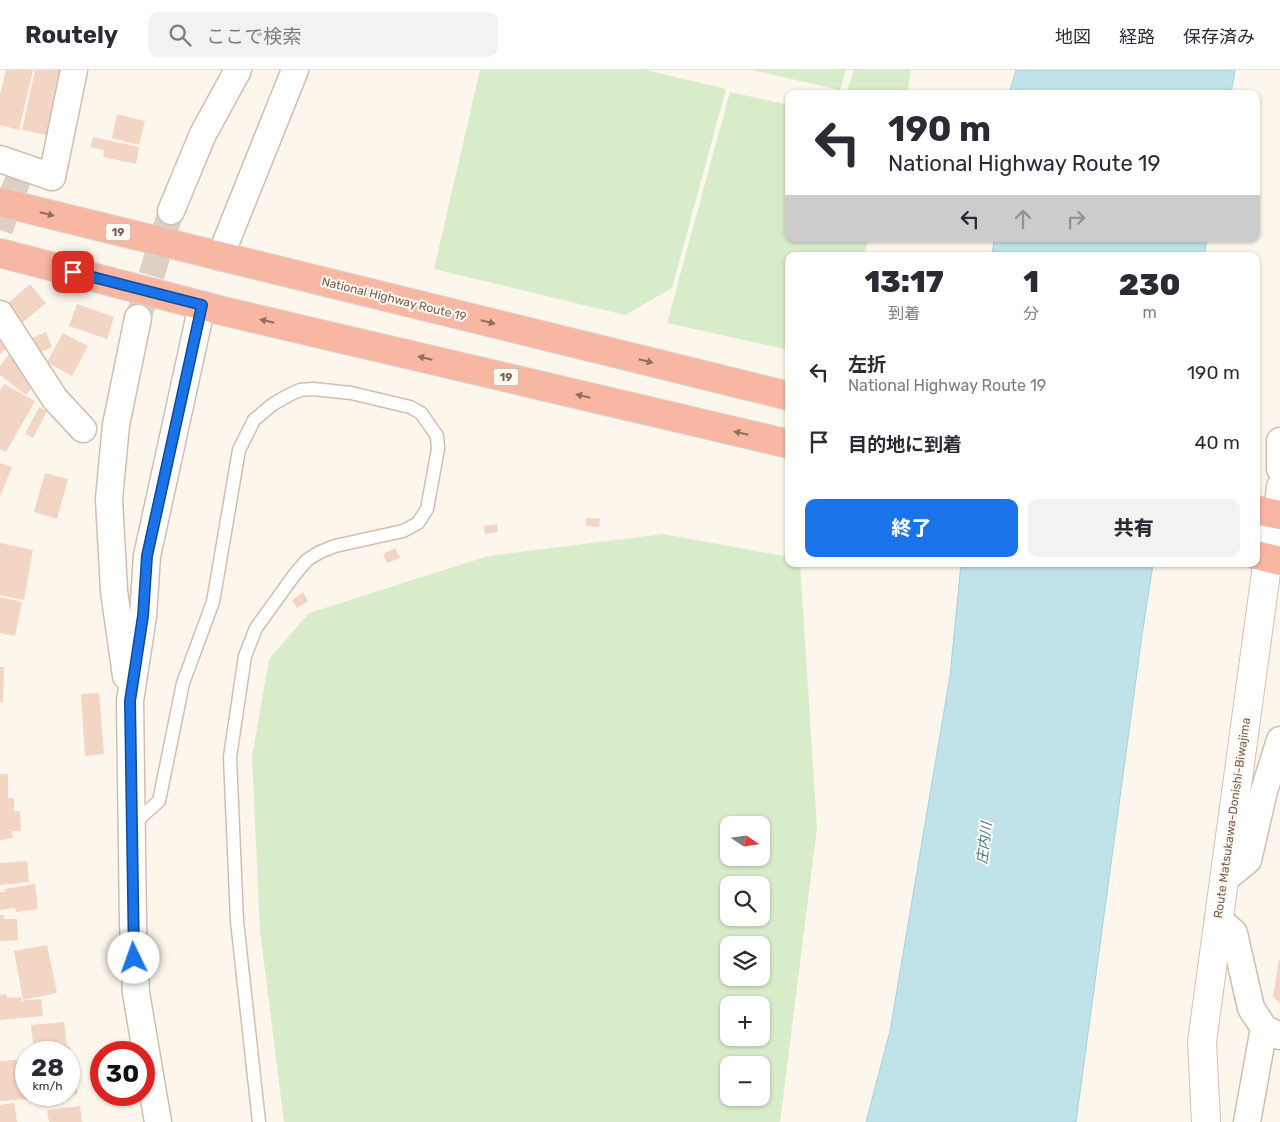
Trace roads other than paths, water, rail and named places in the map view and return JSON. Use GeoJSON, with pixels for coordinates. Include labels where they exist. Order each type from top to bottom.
{"type":"FeatureCollection","features":[{"type":"Feature","properties":{"kind":"highway","name":"National Highway Route 19"},"geometry":{"type":"LineString","coordinates":[[0,202],[785,395]]}},
{"type":"Feature","properties":{"kind":"highway","name":"19"},"geometry":{"type":"LineString","coordinates":[[0,253],[212,308],[785,443]]}},
{"type":"Feature","properties":{"kind":"main road","name":"Route Matsukawa-Donishi-Biwajima"},"geometry":{"type":"LineString","coordinates":[[1206,1122],[1202,1042],[1268,558],[1269,513]]}},
{"type":"Feature","properties":{"kind":"street"},"geometry":{"type":"LineString","coordinates":[[14,167],[52,177],[74,70]]}},
{"type":"Feature","properties":{"kind":"street"},"geometry":{"type":"LineString","coordinates":[[171,211],[203,134],[238,70]]}},
{"type":"Feature","properties":{"kind":"street"},"geometry":{"type":"LineString","coordinates":[[229,259],[295,70]]}},
{"type":"Feature","properties":{"kind":"street"},"geometry":{"type":"LineString","coordinates":[[130,701],[143,616],[147,556],[212,308]]}},
{"type":"Feature","properties":{"kind":"street"},"geometry":{"type":"LineString","coordinates":[[0,314],[55,399],[83,429]]}},
{"type":"Feature","properties":{"kind":"street"},"geometry":{"type":"LineString","coordinates":[[138,318],[116,425],[108,499],[114,591],[130,701],[132,923],[136,993],[158,1122]]}},
{"type":"Feature","properties":{"kind":"street"},"geometry":{"type":"LineString","coordinates":[[1280,441],[1280,469]]}},
{"type":"Feature","properties":{"kind":"street"},"geometry":{"type":"LineString","coordinates":[[1269,513],[1280,487]]}},
{"type":"Feature","properties":{"kind":"street"},"geometry":{"type":"LineString","coordinates":[[1224,879],[1248,860],[1264,791],[1280,740]]}},
{"type":"Feature","properties":{"kind":"street"},"geometry":{"type":"LineString","coordinates":[[1218,919],[1234,933],[1251,1008],[1272,1032],[1247,1122]]}},
{"type":"Feature","properties":{"kind":"lane"},"geometry":{"type":"LineString","coordinates":[[132,826],[159,801],[183,683],[213,602],[239,450],[254,420],[273,404],[289,394],[300,390],[313,389],[351,393],[410,407],[421,413],[437,436],[438,449],[427,509],[418,523],[403,531],[335,546],[307,560],[256,628],[245,656],[230,757],[237,921],[259,1122]]}},
{"type":"Feature","properties":{"kind":"water"},"geometry":{"type":"Polygon","coordinates":[[[1016,70],[1235,70],[1232,90],[1010,90],[1016,70]]]}},
{"type":"Feature","properties":{"kind":"water"},"geometry":{"type":"Polygon","coordinates":[[[994,242],[1206,242],[1205,252],[992,252],[994,242]]]}},
{"type":"Feature","properties":{"kind":"water","name":"庄内川"},"geometry":{"type":"Polygon","coordinates":[[[961,567],[1153,567],[1076,1122],[866,1122],[890,1031],[950,676],[961,567]]]}},
{"type":"Feature","properties":{"kind":"tunnel"},"geometry":{"type":"LineString","coordinates":[[0,230],[19,176]]}},
{"type":"Feature","properties":{"kind":"tunnel"},"geometry":{"type":"LineString","coordinates":[[140,313],[171,211]]}}]}
